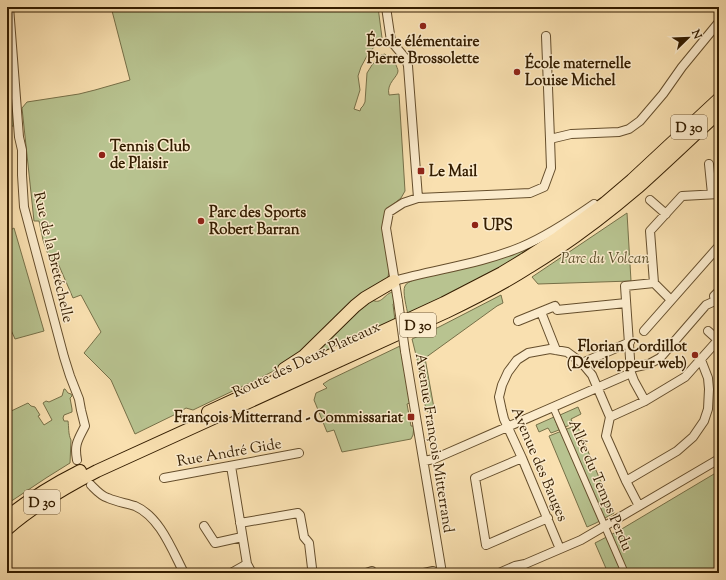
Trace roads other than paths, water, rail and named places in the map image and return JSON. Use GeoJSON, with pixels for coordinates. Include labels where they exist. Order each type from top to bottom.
{"type":"FeatureCollection","features":[{"type":"Feature","properties":{"kind":"main road","name":"Route des Deux Plateaux"},"geometry":{"type":"LineString","coordinates":[[7,517],[32,498],[70,476],[467,292],[526,259],[589,216],[605,203],[719,100]]}},
{"type":"Feature","properties":{"kind":"main road","name":"Route des Deux Plateaux"},"geometry":{"type":"LineString","coordinates":[[7,529],[53,495],[97,471],[446,312],[523,271],[560,247],[630,193],[719,112]]}},
{"type":"Feature","properties":{"kind":"main road"},"geometry":{"type":"LineString","coordinates":[[262,386],[267,378],[293,364],[304,356],[365,298],[394,281]]}},
{"type":"Feature","properties":{"kind":"street","name":"Rue de la Bretéchelle"},"geometry":{"type":"LineString","coordinates":[[9,7],[19,137],[22,150],[24,207],[64,357],[79,399],[85,426],[76,443],[77,460]]}},
{"type":"Feature","properties":{"kind":"street"},"geometry":{"type":"LineString","coordinates":[[386,7],[391,41],[406,59],[408,66],[418,198],[530,193],[544,187],[551,168],[546,36]]}},
{"type":"Feature","properties":{"kind":"street"},"geometry":{"type":"LineString","coordinates":[[550,139],[571,134],[619,132],[629,129],[640,121],[663,94],[682,67],[719,22]]}},
{"type":"Feature","properties":{"kind":"street"},"geometry":{"type":"LineString","coordinates":[[672,300],[654,283],[650,231],[682,196],[716,194],[709,164]]}},
{"type":"Feature","properties":{"kind":"street","name":"Avenue François Mitterrand"},"geometry":{"type":"LineString","coordinates":[[418,198],[403,203],[389,212],[386,228],[442,573]]}},
{"type":"Feature","properties":{"kind":"street"},"geometry":{"type":"LineString","coordinates":[[650,200],[666,214]]}},
{"type":"Feature","properties":{"kind":"street","name":"Route des Deux Plateaux"},"geometry":{"type":"LineString","coordinates":[[394,281],[463,266],[494,257],[521,247],[549,233],[597,203],[605,203]]}},
{"type":"Feature","properties":{"kind":"street"},"geometry":{"type":"LineString","coordinates":[[644,331],[719,246]]}},
{"type":"Feature","properties":{"kind":"street"},"geometry":{"type":"LineString","coordinates":[[646,401],[634,381],[631,370],[625,286],[654,283]]}},
{"type":"Feature","properties":{"kind":"street"},"geometry":{"type":"LineString","coordinates":[[424,461],[434,459],[506,423],[553,407],[596,384],[649,364],[660,358],[706,305],[717,303],[714,296],[719,291]]}},
{"type":"Feature","properties":{"kind":"street"},"geometry":{"type":"LineString","coordinates":[[518,321],[555,306],[557,310],[626,303]]}},
{"type":"Feature","properties":{"kind":"street"},"geometry":{"type":"LineString","coordinates":[[541,312],[556,350]]}},
{"type":"Feature","properties":{"kind":"street"},"geometry":{"type":"LineString","coordinates":[[639,506],[606,436],[610,417],[646,401],[685,377],[718,340],[708,331]]}},
{"type":"Feature","properties":{"kind":"street"},"geometry":{"type":"LineString","coordinates":[[582,363],[630,342]]}},
{"type":"Feature","properties":{"kind":"street","name":"Avenue des Bauges"},"geometry":{"type":"LineString","coordinates":[[560,549],[506,423],[499,397],[502,385],[508,372],[517,360],[528,353],[550,349],[567,352],[582,363],[592,375],[610,417]]}},
{"type":"Feature","properties":{"kind":"street"},"geometry":{"type":"LineString","coordinates":[[626,481],[677,451],[693,437],[704,421],[708,409],[710,389],[708,378],[701,360]]}},
{"type":"Feature","properties":{"kind":"street","name":"Allée du Temps Perdu"},"geometry":{"type":"LineString","coordinates":[[553,407],[625,573]]}},
{"type":"Feature","properties":{"kind":"street","name":"Rue André Gide"},"geometry":{"type":"LineString","coordinates":[[164,478],[300,453]]}},
{"type":"Feature","properties":{"kind":"street"},"geometry":{"type":"LineString","coordinates":[[522,458],[475,478],[486,545],[548,518]]}},
{"type":"Feature","properties":{"kind":"street"},"geometry":{"type":"LineString","coordinates":[[499,573],[515,566],[525,564],[580,540],[605,527],[719,459]]}},
{"type":"Feature","properties":{"kind":"street"},"geometry":{"type":"LineString","coordinates":[[230,466],[247,564],[252,573]]}},
{"type":"Feature","properties":{"kind":"street"},"geometry":{"type":"LineString","coordinates":[[91,485],[107,498],[134,506],[147,513],[163,534],[184,573]]}},
{"type":"Feature","properties":{"kind":"street"},"geometry":{"type":"LineString","coordinates":[[240,523],[298,513],[300,515],[304,537],[309,543],[312,568]]}},
{"type":"Feature","properties":{"kind":"street"},"geometry":{"type":"LineString","coordinates":[[204,526],[215,543],[242,537]]}},
{"type":"Feature","properties":{"kind":"street"},"geometry":{"type":"LineString","coordinates":[[231,573],[247,564]]}},
{"type":"Feature","properties":{"kind":"street"},"geometry":{"type":"LineString","coordinates":[[424,573],[433,571]]}},
{"type":"Feature","properties":{"kind":"place","name":"École élémentaire Pierre Brossolette"},"geometry":{"type":"Point","coordinates":[423,26]}},
{"type":"Feature","properties":{"kind":"place","name":"École maternelle Louise Michel"},"geometry":{"type":"Point","coordinates":[517,72]}},
{"type":"Feature","properties":{"kind":"place","name":"Tennis Club de Plaisir"},"geometry":{"type":"Point","coordinates":[102,155]}},
{"type":"Feature","properties":{"kind":"place","name":"Le Mail"},"geometry":{"type":"Point","coordinates":[421,171]}},
{"type":"Feature","properties":{"kind":"place","name":"Parc des Sports Robert Barran"},"geometry":{"type":"Point","coordinates":[201,221]}},
{"type":"Feature","properties":{"kind":"place","name":"UPS"},"geometry":{"type":"Point","coordinates":[475,225]}},
{"type":"Feature","properties":{"kind":"place","name":"Florian Cordillot (Développeur web)"},"geometry":{"type":"Point","coordinates":[695,355]}},
{"type":"Feature","properties":{"kind":"place","name":"François Mitterrand - Commissariat"},"geometry":{"type":"Point","coordinates":[411,417]}},
{"type":"Feature","properties":{"kind":"park label","name":"Parc du Volcan"},"geometry":{"type":"Point","coordinates":[605,258]}}]}
